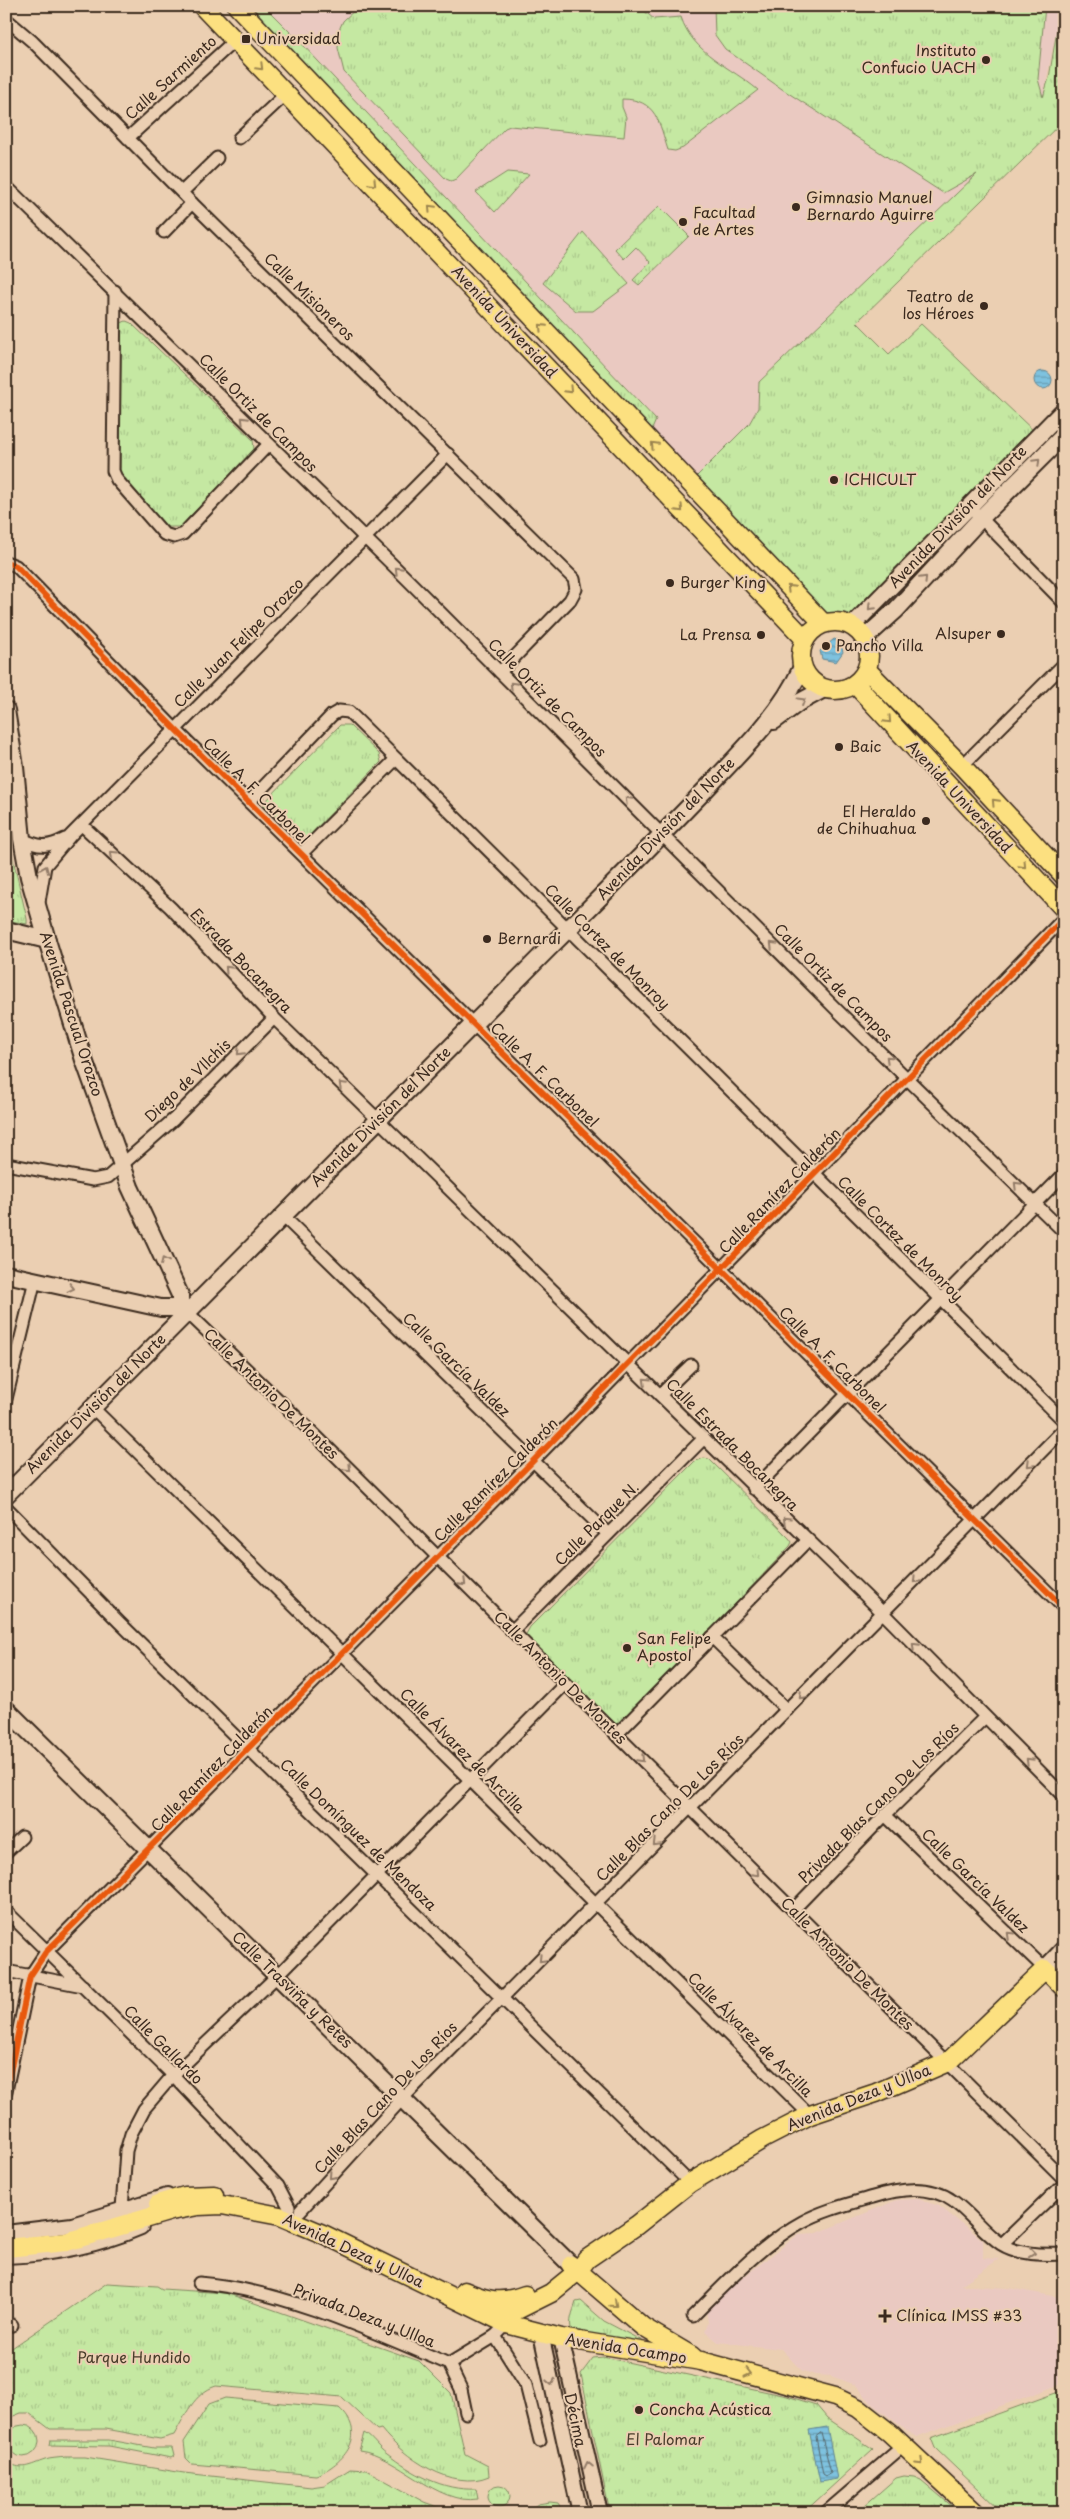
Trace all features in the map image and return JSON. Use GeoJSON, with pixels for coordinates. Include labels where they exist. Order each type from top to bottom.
{"type":"FeatureCollection","features":[{"type":"Feature","properties":{"kind":"main road","name":"Avenida Universidad"},"geometry":{"type":"LineString","coordinates":[[202,6],[234,41],[287,93],[805,639]]}},
{"type":"Feature","properties":{"kind":"main road","name":"Avenida Universidad"},"geometry":{"type":"LineString","coordinates":[[237,6],[823,623]]}},
{"type":"Feature","properties":{"kind":"main road","name":"Avenida División del Norte"},"geometry":{"type":"LineString","coordinates":[[852,626],[1064,410]]}},
{"type":"Feature","properties":{"kind":"main road","name":"Avenida División del Norte"},"geometry":{"type":"LineString","coordinates":[[865,638],[896,610],[981,518],[1064,435]]}},
{"type":"Feature","properties":{"kind":"main road"},"geometry":{"type":"LineString","coordinates":[[833,621],[852,626],[865,638],[869,648],[867,670],[855,684],[845,689],[824,689],[813,683],[802,667],[800,657],[805,639],[817,626],[823,623],[833,621]]}},
{"type":"Feature","properties":{"kind":"main road","name":"Avenida División del Norte"},"geometry":{"type":"LineString","coordinates":[[6,1495],[93,1408],[184,1309],[284,1217],[377,1119],[663,834],[755,737],[792,688],[802,667]]}},
{"type":"Feature","properties":{"kind":"main road","name":"Avenida Universidad"},"geometry":{"type":"LineString","coordinates":[[867,670],[962,766],[1064,876]]}},
{"type":"Feature","properties":{"kind":"main road","name":"Avenida Universidad"},"geometry":{"type":"LineString","coordinates":[[855,684],[1064,909]]}},
{"type":"Feature","properties":{"kind":"main road","name":"Avenida División del Norte"},"geometry":{"type":"LineString","coordinates":[[755,737],[798,703],[824,689]]}},
{"type":"Feature","properties":{"kind":"main road","name":"Avenida Pascual Orozco"},"geometry":{"type":"LineString","coordinates":[[6,710],[15,767],[22,838],[47,940],[84,1060],[121,1165],[180,1295],[184,1309]]}},
{"type":"Feature","properties":{"kind":"main road"},"geometry":{"type":"LineString","coordinates":[[6,930],[47,940]]}},
{"type":"Feature","properties":{"kind":"main road"},"geometry":{"type":"LineString","coordinates":[[6,1274],[161,1308],[184,1309]]}},
{"type":"Feature","properties":{"kind":"main road","name":"Calle Trasviña y Retes"},"geometry":{"type":"LineString","coordinates":[[6,1709],[277,1976],[579,2265]]}},
{"type":"Feature","properties":{"kind":"main road","name":"Avenida Deza y Ulloa"},"geometry":{"type":"LineString","coordinates":[[498,2319],[503,2314],[531,2304],[551,2293],[579,2265],[637,2225],[690,2182],[747,2148],[810,2115],[876,2093],[948,2062],[1064,1949]]}},
{"type":"Feature","properties":{"kind":"main road"},"geometry":{"type":"LineString","coordinates":[[1045,1969],[1064,1988]]}},
{"type":"Feature","properties":{"kind":"main road","name":"Avenida Deza y Ulloa"},"geometry":{"type":"LineString","coordinates":[[185,2196],[221,2194],[253,2197],[295,2209],[464,2291],[498,2319]]}},
{"type":"Feature","properties":{"kind":"main road"},"geometry":{"type":"LineString","coordinates":[[6,2240],[47,2237],[85,2230],[185,2196]]}},
{"type":"Feature","properties":{"kind":"main road","name":"Avenida Deza y Ulloa"},"geometry":{"type":"LineString","coordinates":[[171,2211],[222,2206],[280,2216],[325,2235],[458,2302],[498,2319]]}},
{"type":"Feature","properties":{"kind":"main road"},"geometry":{"type":"LineString","coordinates":[[6,2248],[66,2242],[171,2211]]}},
{"type":"Feature","properties":{"kind":"main road","name":"Avenida Ocampo"},"geometry":{"type":"LineString","coordinates":[[579,2265],[643,2327],[701,2361]]}},
{"type":"Feature","properties":{"kind":"main road","name":"Avenida Ocampo"},"geometry":{"type":"LineString","coordinates":[[498,2319],[542,2334],[561,2338],[701,2361]]}},
{"type":"Feature","properties":{"kind":"main road"},"geometry":{"type":"LineString","coordinates":[[701,2361],[835,2397],[858,2408],[903,2446],[976,2513]]}},
{"type":"Feature","properties":{"kind":"street","name":"Calle Misioneros"},"geometry":{"type":"LineString","coordinates":[[6,19],[33,42],[192,203],[574,578],[576,589],[570,600],[500,672]]}},
{"type":"Feature","properties":{"kind":"street","name":"Calle Sarmiento"},"geometry":{"type":"LineString","coordinates":[[128,138],[234,41]]}},
{"type":"Feature","properties":{"kind":"street"},"geometry":{"type":"LineString","coordinates":[[239,138],[287,93]]}},
{"type":"Feature","properties":{"kind":"street"},"geometry":{"type":"LineString","coordinates":[[182,192],[217,158]]}},
{"type":"Feature","properties":{"kind":"street","name":"Calle Ortiz de Campos"},"geometry":{"type":"LineString","coordinates":[[6,186],[365,538],[1064,1232]]}},
{"type":"Feature","properties":{"kind":"street"},"geometry":{"type":"LineString","coordinates":[[164,232],[192,203]]}},
{"type":"Feature","properties":{"kind":"street"},"geometry":{"type":"LineString","coordinates":[[115,291],[113,471],[117,480],[164,534],[174,537],[183,534],[269,444]]}},
{"type":"Feature","properties":{"kind":"street","name":"Calle Juan Felipe Orozco"},"geometry":{"type":"LineString","coordinates":[[39,911],[43,871],[47,862],[71,835],[448,454]]}},
{"type":"Feature","properties":{"kind":"street"},"geometry":{"type":"LineString","coordinates":[[968,506],[1064,603]]}},
{"type":"Feature","properties":{"kind":"street","name":"Calle A. F. Carbonel"},"geometry":{"type":"LineString","coordinates":[[6,562],[16,566],[249,802],[1064,1608]]}},
{"type":"Feature","properties":{"kind":"street"},"geometry":{"type":"LineString","coordinates":[[962,766],[1064,664]]}},
{"type":"Feature","properties":{"kind":"street","name":"Calle Cortez de Monroy"},"geometry":{"type":"LineString","coordinates":[[249,802],[332,715],[339,711],[349,712],[1064,1421]]}},
{"type":"Feature","properties":{"kind":"street"},"geometry":{"type":"LineString","coordinates":[[302,853],[396,759]]}},
{"type":"Feature","properties":{"kind":"street"},"geometry":{"type":"LineString","coordinates":[[6,785],[19,818]]}},
{"type":"Feature","properties":{"kind":"street","name":"Estrada Bocanegra"},"geometry":{"type":"LineString","coordinates":[[82,824],[171,908],[274,1018],[377,1119]]}},
{"type":"Feature","properties":{"kind":"street"},"geometry":{"type":"LineString","coordinates":[[22,838],[33,845],[45,847],[71,835]]}},
{"type":"Feature","properties":{"kind":"street","name":"Calle Ramírez Calderón"},"geometry":{"type":"LineString","coordinates":[[6,2091],[30,1976],[46,1952],[816,1174],[1064,918]]}},
{"type":"Feature","properties":{"kind":"street","name":"Diego de VIlchis"},"geometry":{"type":"LineString","coordinates":[[6,1164],[93,1180],[108,1177],[174,1119],[274,1018]]}},
{"type":"Feature","properties":{"kind":"street","name":"Calle Estrada Bocanegra"},"geometry":{"type":"LineString","coordinates":[[377,1119],[660,1394],[807,1541],[883,1613],[1064,1796]]}},
{"type":"Feature","properties":{"kind":"street"},"geometry":{"type":"LineString","coordinates":[[754,1489],[1064,1174]]}},
{"type":"Feature","properties":{"kind":"street","name":"Calle García Valdez"},"geometry":{"type":"LineString","coordinates":[[284,1217],[608,1534]]}},
{"type":"Feature","properties":{"kind":"street"},"geometry":{"type":"LineString","coordinates":[[6,1399],[35,1280]]}},
{"type":"Feature","properties":{"kind":"street","name":"Calle Antonio De Montes"},"geometry":{"type":"LineString","coordinates":[[184,1309],[948,2062],[1064,2179]]}},
{"type":"Feature","properties":{"kind":"street"},"geometry":{"type":"LineString","coordinates":[[660,1394],[691,1365]]}},
{"type":"Feature","properties":{"kind":"street","name":"Calle Álvarez de Arcilla"},"geometry":{"type":"LineString","coordinates":[[93,1408],[810,2115]]}},
{"type":"Feature","properties":{"kind":"street","name":"Calle Blas Cano De Los Ríos"},"geometry":{"type":"LineString","coordinates":[[295,2209],[1064,1429]]}},
{"type":"Feature","properties":{"kind":"street","name":"Calle Parque N."},"geometry":{"type":"LineString","coordinates":[[512,1631],[704,1438]]}},
{"type":"Feature","properties":{"kind":"street","name":"Calle Domínguez de Mendoza"},"geometry":{"type":"LineString","coordinates":[[6,1507],[249,1749],[690,2182]]}},
{"type":"Feature","properties":{"kind":"street"},"geometry":{"type":"LineString","coordinates":[[616,1735],[807,1541]]}},
{"type":"Feature","properties":{"kind":"street"},"geometry":{"type":"LineString","coordinates":[[712,1637],[787,1710]]}},
{"type":"Feature","properties":{"kind":"street"},"geometry":{"type":"LineString","coordinates":[[122,2209],[126,2151],[131,2134],[144,2109],[173,2075],[277,1976],[564,1684]]}},
{"type":"Feature","properties":{"kind":"street","name":"Privada Blas Cano De Los Ríos"},"geometry":{"type":"LineString","coordinates":[[793,1910],[885,1815],[986,1716]]}},
{"type":"Feature","properties":{"kind":"street","name":"Calle García Valdez"},"geometry":{"type":"LineString","coordinates":[[885,1815],[1045,1969]]}},
{"type":"Feature","properties":{"kind":"street"},"geometry":{"type":"LineString","coordinates":[[6,1852],[22,1837]]}},
{"type":"Feature","properties":{"kind":"street","name":"Calle Gallardo"},"geometry":{"type":"LineString","coordinates":[[6,1912],[173,2075],[278,2186],[295,2209]]}},
{"type":"Feature","properties":{"kind":"street"},"geometry":{"type":"LineString","coordinates":[[6,1971],[82,1986]]}},
{"type":"Feature","properties":{"kind":"street"},"geometry":{"type":"LineString","coordinates":[[1002,2244],[1064,2184]]}},
{"type":"Feature","properties":{"kind":"street"},"geometry":{"type":"LineString","coordinates":[[693,2316],[743,2266],[801,2223],[831,2210],[893,2191],[917,2189],[940,2195],[952,2201],[1002,2244],[1024,2252],[1064,2254]]}},
{"type":"Feature","properties":{"kind":"street","name":"Avenida Deza y Ulloa"},"geometry":{"type":"LineString","coordinates":[[6,2233],[72,2225],[173,2195],[185,2196]]}},
{"type":"Feature","properties":{"kind":"street","name":"Avenida Deza y Ulloa"},"geometry":{"type":"LineString","coordinates":[[6,2256],[48,2254],[87,2246],[134,2230],[171,2211]]}},
{"type":"Feature","properties":{"kind":"street","name":"Privada Deza y Ulloa"},"geometry":{"type":"LineString","coordinates":[[199,2283],[241,2289],[307,2308],[375,2333],[449,2364],[498,2319]]}},
{"type":"Feature","properties":{"kind":"street"},"geometry":{"type":"LineString","coordinates":[[498,2319],[526,2385],[540,2441]]}},
{"type":"Feature","properties":{"kind":"street","name":"Décima"},"geometry":{"type":"LineString","coordinates":[[542,2334],[580,2513]]}},
{"type":"Feature","properties":{"kind":"street","name":"Décima"},"geometry":{"type":"LineString","coordinates":[[561,2338],[600,2513]]}},
{"type":"Feature","properties":{"kind":"street"},"geometry":{"type":"LineString","coordinates":[[449,2364],[462,2388],[466,2413]]}},
{"type":"Feature","properties":{"kind":"street"},"geometry":{"type":"LineString","coordinates":[[825,2513],[903,2446]]}},
{"type":"Feature","properties":{"kind":"shaded area"},"geometry":{"type":"Polygon","coordinates":[[[237,6],[1061,6],[1043,98],[979,172],[759,382],[758,408],[749,424],[690,483],[237,6]]]}},
{"type":"Feature","properties":{"kind":"shaded area","name":"Clínica IMSS #33"},"geometry":{"type":"Polygon","coordinates":[[[918,2199],[939,2206],[983,2240],[983,2258],[999,2259],[961,2285],[1008,2288],[1064,2298],[1064,2383],[916,2437],[873,2405],[856,2385],[831,2376],[815,2375],[801,2370],[781,2349],[718,2342],[705,2331],[708,2322],[706,2309],[711,2302],[799,2234],[817,2233],[897,2200],[918,2199]]]}},
{"type":"Feature","properties":{"kind":"green space"},"geometry":{"type":"Polygon","coordinates":[[[243,6],[264,6],[302,44],[656,420],[650,434],[243,6]]]}},
{"type":"Feature","properties":{"kind":"green space"},"geometry":{"type":"Polygon","coordinates":[[[359,6],[638,6],[654,19],[681,17],[694,41],[714,59],[758,90],[683,148],[675,151],[668,150],[655,114],[643,103],[634,100],[622,99],[622,107],[626,117],[624,137],[510,126],[505,128],[456,179],[451,181],[446,179],[344,72],[338,48],[339,30],[343,21],[359,6]]]}},
{"type":"Feature","properties":{"kind":"green space"},"geometry":{"type":"Polygon","coordinates":[[[714,6],[1045,6],[1038,79],[1043,97],[1049,78],[1061,6],[1064,6],[1064,120],[857,322],[889,354],[921,324],[1038,435],[852,626],[843,622],[823,623],[690,483],[749,424],[758,408],[759,382],[977,174],[943,193],[782,89],[725,49],[715,35],[714,6]]]}},
{"type":"Feature","properties":{"kind":"green space"},"geometry":{"type":"Polygon","coordinates":[[[507,172],[529,174],[495,212],[476,192],[507,172]]]}},
{"type":"Feature","properties":{"kind":"green space"},"geometry":{"type":"Polygon","coordinates":[[[659,206],[689,236],[639,285],[633,280],[650,262],[636,247],[624,259],[615,249],[659,206]]]}},
{"type":"Feature","properties":{"kind":"green space"},"geometry":{"type":"Polygon","coordinates":[[[583,232],[629,284],[593,311],[576,311],[543,283],[583,232]]]}},
{"type":"Feature","properties":{"kind":"green space"},"geometry":{"type":"Polygon","coordinates":[[[126,321],[131,323],[253,440],[254,449],[180,527],[167,527],[121,479],[121,323],[126,321]]]}},
{"type":"Feature","properties":{"kind":"green space"},"geometry":{"type":"Polygon","coordinates":[[[340,725],[349,725],[379,754],[381,762],[302,843],[263,804],[340,725]]]}},
{"type":"Feature","properties":{"kind":"green space"},"geometry":{"type":"Polygon","coordinates":[[[6,829],[27,919],[27,924],[6,920],[6,829]]]}},
{"type":"Feature","properties":{"kind":"green space"},"geometry":{"type":"Polygon","coordinates":[[[704,1458],[709,1459],[792,1542],[620,1725],[615,1723],[525,1636],[530,1627],[695,1461],[704,1458]]]}},
{"type":"Feature","properties":{"kind":"green space","name":"Parque Hundido"},"geometry":{"type":"Polygon","coordinates":[[[107,2283],[226,2293],[419,2361],[451,2393],[465,2454],[488,2466],[489,2476],[475,2480],[460,2479],[445,2476],[430,2469],[402,2450],[381,2429],[377,2430],[342,2397],[216,2386],[208,2389],[196,2400],[186,2413],[174,2435],[160,2439],[106,2429],[50,2429],[29,2413],[21,2413],[6,2419],[6,2352],[107,2283]]]}},
{"type":"Feature","properties":{"kind":"green space"},"geometry":{"type":"Polygon","coordinates":[[[581,2301],[604,2321],[650,2345],[572,2331],[572,2313],[576,2302],[581,2301]]]}},
{"type":"Feature","properties":{"kind":"green space","name":"El Palomar"},"geometry":{"type":"Polygon","coordinates":[[[603,2357],[787,2396],[816,2405],[827,2418],[873,2449],[803,2513],[610,2513],[581,2374],[593,2358],[603,2357]]]}},
{"type":"Feature","properties":{"kind":"green space"},"geometry":{"type":"Polygon","coordinates":[[[1064,2390],[1064,2513],[1003,2513],[935,2448],[931,2438],[1064,2390]]]}},
{"type":"Feature","properties":{"kind":"green space","name":"Parque Hundido"},"geometry":{"type":"Polygon","coordinates":[[[225,2398],[339,2408],[348,2418],[352,2428],[352,2438],[349,2447],[336,2464],[316,2475],[192,2464],[186,2458],[184,2442],[209,2404],[225,2398]]]}},
{"type":"Feature","properties":{"kind":"green space"},"geometry":{"type":"Polygon","coordinates":[[[23,2425],[29,2426],[34,2430],[38,2435],[38,2447],[34,2452],[29,2456],[23,2457],[17,2456],[12,2452],[8,2447],[7,2441],[8,2435],[12,2430],[17,2426],[23,2425]]]}},
{"type":"Feature","properties":{"kind":"green space"},"geometry":{"type":"Polygon","coordinates":[[[364,2433],[384,2452],[417,2474],[440,2484],[464,2489],[476,2489],[478,2499],[463,2499],[447,2495],[388,2461],[373,2454],[359,2451],[364,2433]]]}},
{"type":"Feature","properties":{"kind":"green space"},"geometry":{"type":"Polygon","coordinates":[[[50,2440],[109,2440],[154,2448],[172,2448],[174,2456],[171,2458],[109,2446],[49,2445],[50,2440]]]}},
{"type":"Feature","properties":{"kind":"green space"},"geometry":{"type":"Polygon","coordinates":[[[85,2457],[184,2473],[311,2487],[325,2485],[350,2469],[366,2470],[424,2502],[454,2513],[6,2513],[6,2461],[21,2467],[47,2459],[85,2457]]]}},
{"type":"Feature","properties":{"kind":"green space"},"geometry":{"type":"Polygon","coordinates":[[[904,2476],[921,2480],[960,2513],[856,2513],[896,2478],[904,2476]]]}},
{"type":"Feature","properties":{"kind":"green space"},"geometry":{"type":"Polygon","coordinates":[[[499,2485],[507,2488],[510,2496],[507,2504],[499,2507],[491,2504],[488,2496],[491,2488],[499,2485]]]}},
{"type":"Feature","properties":{"kind":"green space"},"geometry":{"type":"Polygon","coordinates":[[[558,2503],[564,2513],[524,2513],[538,2504],[558,2503]]]}},
{"type":"Feature","properties":{"kind":"water"},"geometry":{"type":"Polygon","coordinates":[[[1039,371],[1047,371],[1052,376],[1050,387],[1039,389],[1034,384],[1034,376],[1039,371]]]}},
{"type":"Feature","properties":{"kind":"water"},"geometry":{"type":"Polygon","coordinates":[[[834,639],[840,641],[843,652],[836,662],[822,659],[820,651],[834,639]]]}},
{"type":"Feature","properties":{"kind":"water"},"geometry":{"type":"Polygon","coordinates":[[[827,2427],[837,2479],[820,2482],[809,2430],[827,2427]]]}},
{"type":"Feature","properties":{"kind":"cycle path"},"geometry":{"type":"LineString","coordinates":[[6,562],[16,566],[175,729],[1064,1608]]}},
{"type":"Feature","properties":{"kind":"cycle path"},"geometry":{"type":"LineString","coordinates":[[6,2091],[30,1976],[46,1952],[534,1460],[1064,918]]}},
{"type":"Feature","properties":{"kind":"place","name":"Universidad"},"geometry":{"type":"Point","coordinates":[246,39]}},
{"type":"Feature","properties":{"kind":"place","name":"Instituto Confucio UACH"},"geometry":{"type":"Point","coordinates":[986,60]}},
{"type":"Feature","properties":{"kind":"place","name":"Gimnasio Manuel Bernardo Aguirre"},"geometry":{"type":"Point","coordinates":[796,207]}},
{"type":"Feature","properties":{"kind":"place","name":"Facultad de Artes"},"geometry":{"type":"Point","coordinates":[683,222]}},
{"type":"Feature","properties":{"kind":"place","name":"Teatro de los Héroes"},"geometry":{"type":"Point","coordinates":[984,306]}},
{"type":"Feature","properties":{"kind":"place","name":"ICHICULT"},"geometry":{"type":"Point","coordinates":[834,480]}},
{"type":"Feature","properties":{"kind":"place","name":"Burger King"},"geometry":{"type":"Point","coordinates":[670,583]}},
{"type":"Feature","properties":{"kind":"place","name":"Alsuper"},"geometry":{"type":"Point","coordinates":[1001,634]}},
{"type":"Feature","properties":{"kind":"place","name":"La Prensa"},"geometry":{"type":"Point","coordinates":[761,635]}},
{"type":"Feature","properties":{"kind":"place","name":"Pancho Villa"},"geometry":{"type":"Point","coordinates":[826,646]}},
{"type":"Feature","properties":{"kind":"place","name":"Baic"},"geometry":{"type":"Point","coordinates":[839,747]}},
{"type":"Feature","properties":{"kind":"place","name":"El Heraldo de Chihuahua"},"geometry":{"type":"Point","coordinates":[926,821]}},
{"type":"Feature","properties":{"kind":"place","name":"Bernardi"},"geometry":{"type":"Point","coordinates":[487,939]}},
{"type":"Feature","properties":{"kind":"place","name":"San Felipe Apostol"},"geometry":{"type":"Point","coordinates":[627,1648]}},
{"type":"Feature","properties":{"kind":"place","name":"Clínica IMSS #33"},"geometry":{"type":"Point","coordinates":[885,2316]}},
{"type":"Feature","properties":{"kind":"place","name":"Concha Acústica"},"geometry":{"type":"Point","coordinates":[639,2410]}}]}
